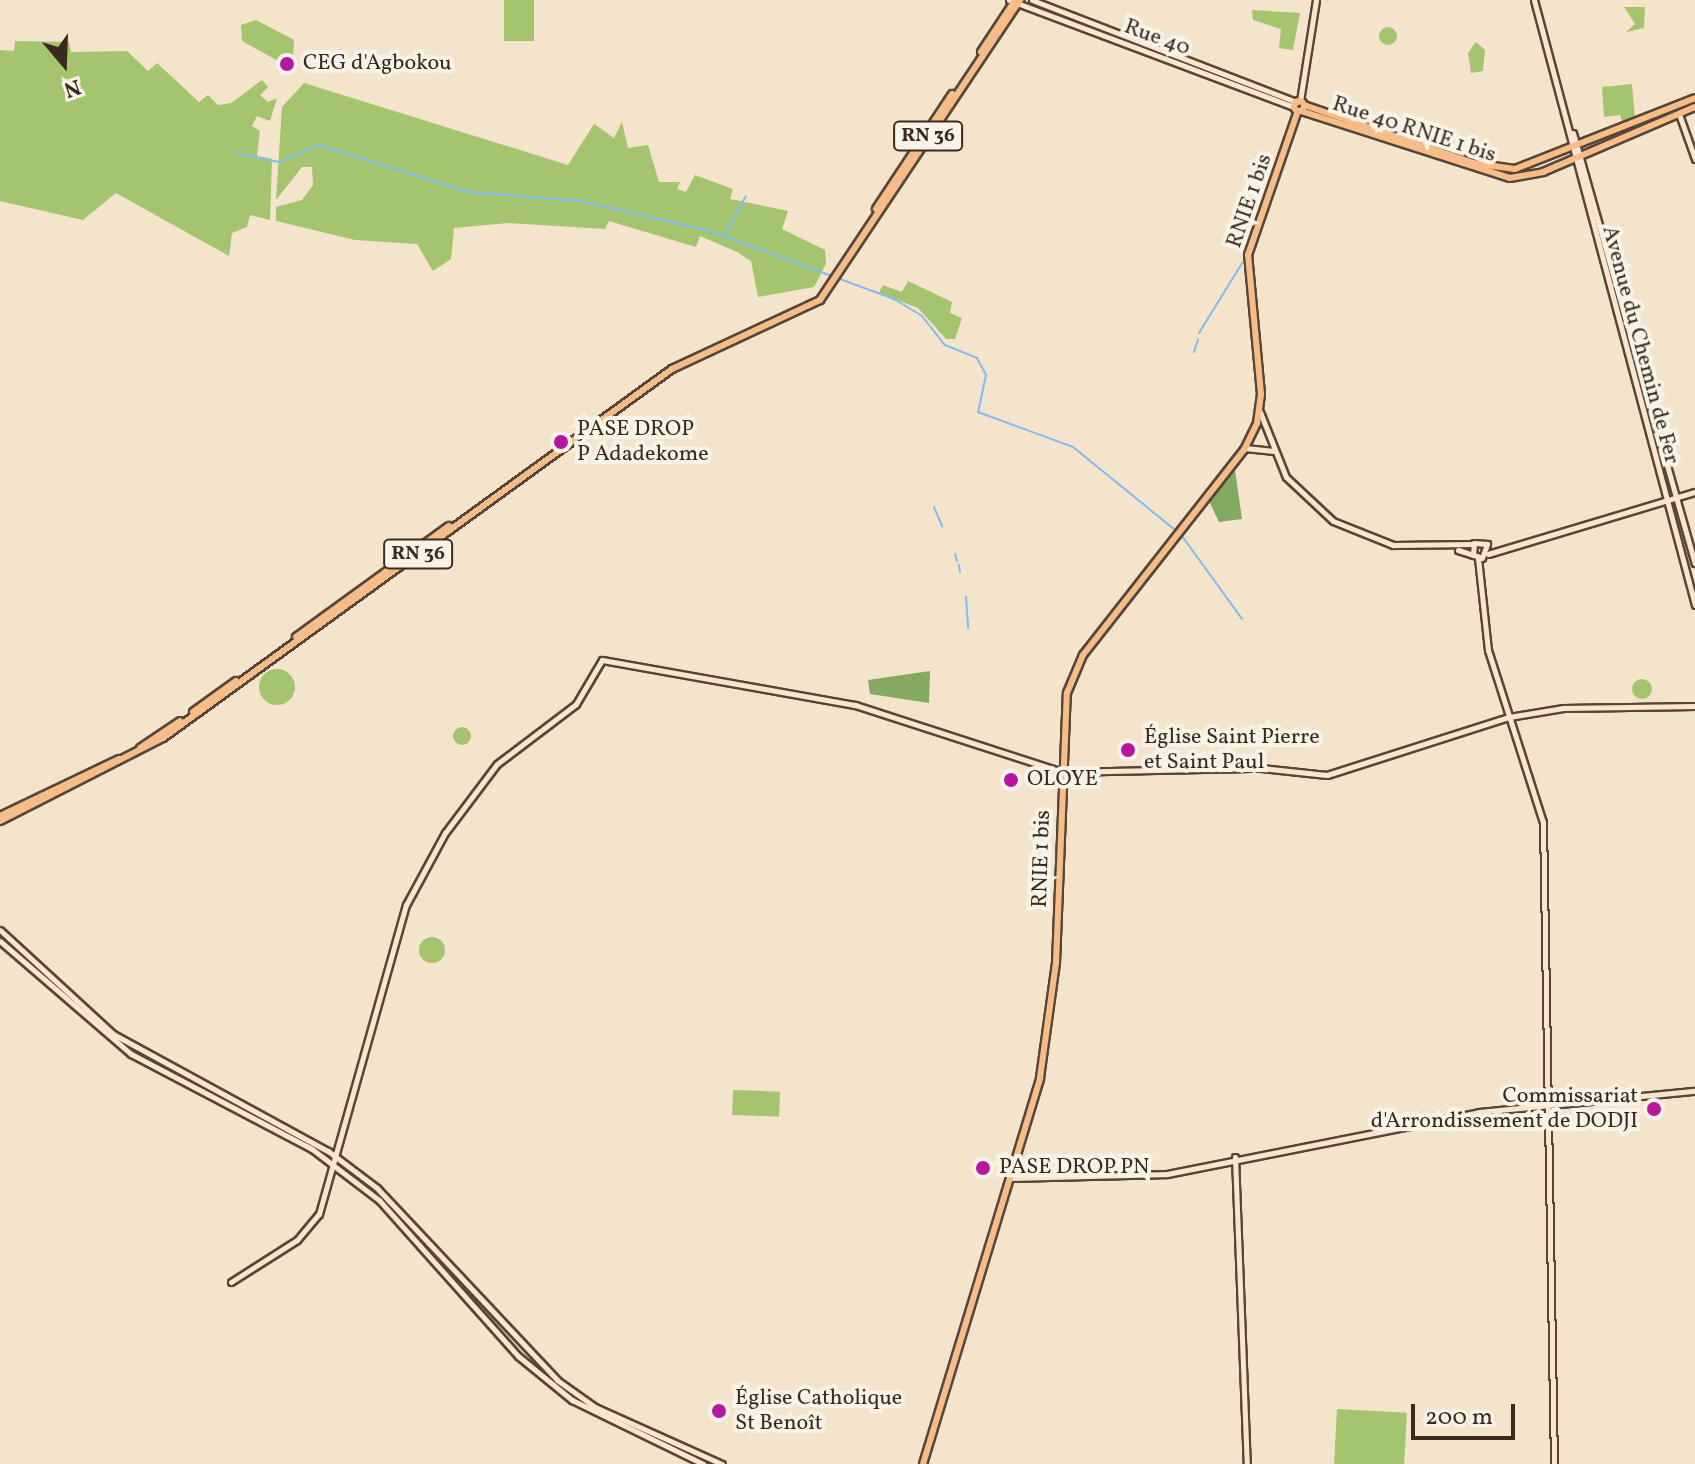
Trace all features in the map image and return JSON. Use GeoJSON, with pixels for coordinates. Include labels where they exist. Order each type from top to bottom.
{"type":"FeatureCollection","features":[{"type":"Feature","properties":{"kind":"main road"},"geometry":{"type":"LineString","coordinates":[[1032,9],[1034,0]]}},
{"type":"Feature","properties":{"kind":"main road","name":"Rue 40"},"geometry":{"type":"LineString","coordinates":[[1034,0],[1298,108]]}},
{"type":"Feature","properties":{"kind":"main road"},"geometry":{"type":"LineString","coordinates":[[1298,108],[1316,0]]}},
{"type":"Feature","properties":{"kind":"main road","name":"Avenue du Chemin de Fer"},"geometry":{"type":"LineString","coordinates":[[1536,0],[1576,148],[1573,159],[1695,605]]}},
{"type":"Feature","properties":{"kind":"main road","name":"Rue 40"},"geometry":{"type":"LineString","coordinates":[[1016,1],[1298,108]]}},
{"type":"Feature","properties":{"kind":"main road","name":"RN 36"},"geometry":{"type":"LineString","coordinates":[[0,818],[137,750],[671,366],[762,329],[833,285],[1016,1]]}},
{"type":"Feature","properties":{"kind":"main road","name":"Rue 40 RNIE 1 bis"},"geometry":{"type":"LineString","coordinates":[[1298,108],[1486,166],[1525,167],[1695,98]]}},
{"type":"Feature","properties":{"kind":"main road","name":"Rue 40 RNIE 1 bis"},"geometry":{"type":"LineString","coordinates":[[1298,108],[1491,177],[1528,176],[1695,107]]}},
{"type":"Feature","properties":{"kind":"main road","name":"RNIE 1 bis"},"geometry":{"type":"LineString","coordinates":[[923,1464],[1013,1178],[1052,1003],[1066,704],[1083,655],[1245,448],[1260,412],[1247,263],[1298,108]]}},
{"type":"Feature","properties":{"kind":"main road"},"geometry":{"type":"LineString","coordinates":[[1679,114],[1695,159]]}},
{"type":"Feature","properties":{"kind":"main road","name":"Avenue du Chemin de Fer"},"geometry":{"type":"LineString","coordinates":[[1576,148],[1584,154],[1695,563]]}},
{"type":"Feature","properties":{"kind":"main road"},"geometry":{"type":"LineString","coordinates":[[1260,412],[1274,451],[1296,490],[1344,527],[1373,541],[1453,549],[1476,557],[1504,544],[1695,492]]}},
{"type":"Feature","properties":{"kind":"main road"},"geometry":{"type":"LineString","coordinates":[[1245,448],[1274,451]]}},
{"type":"Feature","properties":{"kind":"main road"},"geometry":{"type":"LineString","coordinates":[[1453,549],[1485,542],[1504,544]]}},
{"type":"Feature","properties":{"kind":"main road"},"geometry":{"type":"LineString","coordinates":[[1485,542],[1488,554]]}},
{"type":"Feature","properties":{"kind":"main road"},"geometry":{"type":"LineString","coordinates":[[1473,544],[1488,650],[1543,822],[1554,1464]]}},
{"type":"Feature","properties":{"kind":"main road"},"geometry":{"type":"LineString","coordinates":[[231,1282],[312,1226],[336,1167],[409,897],[476,786],[576,704],[602,660],[855,705],[1063,772],[1261,768],[1327,775],[1509,717],[1563,708],[1695,706]]}},
{"type":"Feature","properties":{"kind":"main road"},"geometry":{"type":"LineString","coordinates":[[0,930],[113,1034],[338,1159],[377,1188],[557,1380],[595,1407],[722,1464]]}},
{"type":"Feature","properties":{"kind":"main road"},"geometry":{"type":"LineString","coordinates":[[0,941],[131,1054],[336,1167],[379,1200],[518,1356],[597,1416],[703,1464]]}},
{"type":"Feature","properties":{"kind":"main road"},"geometry":{"type":"LineString","coordinates":[[1013,1178],[1167,1174],[1235,1157],[1337,1146],[1549,1104],[1695,1091]]}},
{"type":"Feature","properties":{"kind":"main road"},"geometry":{"type":"LineString","coordinates":[[1235,1157],[1247,1464]]}},
{"type":"Feature","properties":{"kind":"green space"},"geometry":{"type":"Polygon","coordinates":[[[504,0],[534,0],[534,41],[504,41],[504,0]]]}},
{"type":"Feature","properties":{"kind":"green space"},"geometry":{"type":"Polygon","coordinates":[[[1624,7],[1645,7],[1644,28],[1626,32],[1635,24],[1624,7]]]}},
{"type":"Feature","properties":{"kind":"green space"},"geometry":{"type":"Polygon","coordinates":[[[1252,10],[1300,13],[1293,50],[1279,48],[1281,29],[1253,20],[1252,10]]]}},
{"type":"Feature","properties":{"kind":"green space"},"geometry":{"type":"Polygon","coordinates":[[[256,20],[294,40],[293,60],[280,62],[242,41],[241,25],[256,20]]]}},
{"type":"Feature","properties":{"kind":"green space"},"geometry":{"type":"Polygon","coordinates":[[[1384,27],[1392,27],[1397,36],[1395,43],[1384,45],[1379,40],[1379,32],[1384,27]]]}},
{"type":"Feature","properties":{"kind":"green space"},"geometry":{"type":"Polygon","coordinates":[[[15,41],[69,42],[71,52],[127,51],[148,71],[157,63],[199,102],[208,95],[218,105],[231,103],[262,80],[268,87],[260,95],[268,102],[277,98],[270,121],[257,116],[252,126],[260,131],[257,156],[272,159],[270,220],[250,215],[247,227],[232,233],[229,256],[116,193],[83,220],[0,201],[0,50],[14,51],[15,41]]]}},
{"type":"Feature","properties":{"kind":"green space"},"geometry":{"type":"Polygon","coordinates":[[[1476,42],[1485,50],[1483,71],[1471,73],[1468,53],[1476,42]]]}},
{"type":"Feature","properties":{"kind":"green space"},"geometry":{"type":"Polygon","coordinates":[[[304,83],[568,165],[594,124],[614,138],[622,122],[628,148],[648,145],[659,182],[680,182],[677,189],[686,192],[695,175],[733,189],[730,199],[788,211],[782,229],[825,250],[826,264],[814,287],[758,297],[751,261],[737,252],[700,236],[696,247],[609,221],[605,229],[508,223],[454,228],[451,259],[433,271],[417,244],[355,240],[276,221],[276,207],[302,200],[313,185],[312,167],[302,167],[276,200],[282,107],[304,83]]]}},
{"type":"Feature","properties":{"kind":"green space"},"geometry":{"type":"Polygon","coordinates":[[[1632,84],[1635,119],[1623,125],[1620,115],[1604,117],[1602,87],[1632,84]]]}},
{"type":"Feature","properties":{"kind":"green space"},"geometry":{"type":"Polygon","coordinates":[[[908,281],[952,302],[950,313],[962,318],[955,339],[946,339],[918,308],[879,293],[883,285],[902,292],[908,281]]]}},
{"type":"Feature","properties":{"kind":"green space"},"geometry":{"type":"Polygon","coordinates":[[[1235,470],[1242,519],[1219,522],[1209,501],[1235,470]]]}},
{"type":"Feature","properties":{"kind":"green space"},"geometry":{"type":"Polygon","coordinates":[[[277,669],[289,675],[295,687],[289,699],[277,705],[265,699],[259,687],[265,675],[277,669]]]}},
{"type":"Feature","properties":{"kind":"green space"},"geometry":{"type":"Polygon","coordinates":[[[930,671],[929,703],[870,694],[868,680],[930,671]]]}},
{"type":"Feature","properties":{"kind":"green space"},"geometry":{"type":"Polygon","coordinates":[[[1642,679],[1649,682],[1652,689],[1649,696],[1642,699],[1635,696],[1632,689],[1635,682],[1642,679]]]}},
{"type":"Feature","properties":{"kind":"green space"},"geometry":{"type":"Polygon","coordinates":[[[462,727],[471,736],[462,745],[453,736],[462,727]]]}},
{"type":"Feature","properties":{"kind":"green space"},"geometry":{"type":"Polygon","coordinates":[[[432,937],[441,941],[445,950],[441,959],[432,963],[423,959],[419,950],[423,941],[432,937]]]}},
{"type":"Feature","properties":{"kind":"green space"},"geometry":{"type":"Polygon","coordinates":[[[733,1090],[780,1092],[779,1117],[732,1115],[733,1090]]]}},
{"type":"Feature","properties":{"kind":"green space"},"geometry":{"type":"Polygon","coordinates":[[[1337,1409],[1407,1413],[1404,1464],[1334,1464],[1337,1409]]]}},
{"type":"Feature","properties":{"kind":"waterway"},"geometry":{"type":"LineString","coordinates":[[235,153],[279,162],[319,145],[469,192],[581,201],[713,232],[894,299],[922,316],[945,345],[977,358],[986,375],[978,412],[1073,447],[1175,530]]}},
{"type":"Feature","properties":{"kind":"waterway"},"geometry":{"type":"LineString","coordinates":[[725,234],[746,196]]}},
{"type":"Feature","properties":{"kind":"waterway"},"geometry":{"type":"LineString","coordinates":[[1199,333],[1242,263]]}},
{"type":"Feature","properties":{"kind":"waterway"},"geometry":{"type":"LineString","coordinates":[[1194,352],[1198,340]]}},
{"type":"Feature","properties":{"kind":"waterway"},"geometry":{"type":"LineString","coordinates":[[934,507],[942,526]]}},
{"type":"Feature","properties":{"kind":"waterway"},"geometry":{"type":"LineString","coordinates":[[1182,536],[1242,619]]}},
{"type":"Feature","properties":{"kind":"waterway"},"geometry":{"type":"LineString","coordinates":[[955,554],[957,561]]}},
{"type":"Feature","properties":{"kind":"waterway"},"geometry":{"type":"LineString","coordinates":[[959,565],[960,572]]}},
{"type":"Feature","properties":{"kind":"waterway"},"geometry":{"type":"LineString","coordinates":[[966,597],[968,628]]}},
{"type":"Feature","properties":{"kind":"place","name":"CEG d'Agbokou"},"geometry":{"type":"Point","coordinates":[287,64]}},
{"type":"Feature","properties":{"kind":"place","name":"PASE DROP P Adadekome"},"geometry":{"type":"Point","coordinates":[561,442]}},
{"type":"Feature","properties":{"kind":"place","name":"Église Saint Pierre et Saint Paul"},"geometry":{"type":"Point","coordinates":[1128,750]}},
{"type":"Feature","properties":{"kind":"place","name":"OLOYE"},"geometry":{"type":"Point","coordinates":[1011,780]}},
{"type":"Feature","properties":{"kind":"place","name":"Commissariat d'Arrondissement de DODJI"},"geometry":{"type":"Point","coordinates":[1654,1109]}},
{"type":"Feature","properties":{"kind":"place","name":"PASE DROP PN"},"geometry":{"type":"Point","coordinates":[983,1168]}},
{"type":"Feature","properties":{"kind":"place","name":"Église Catholique St Benoît"},"geometry":{"type":"Point","coordinates":[719,1411]}}]}
